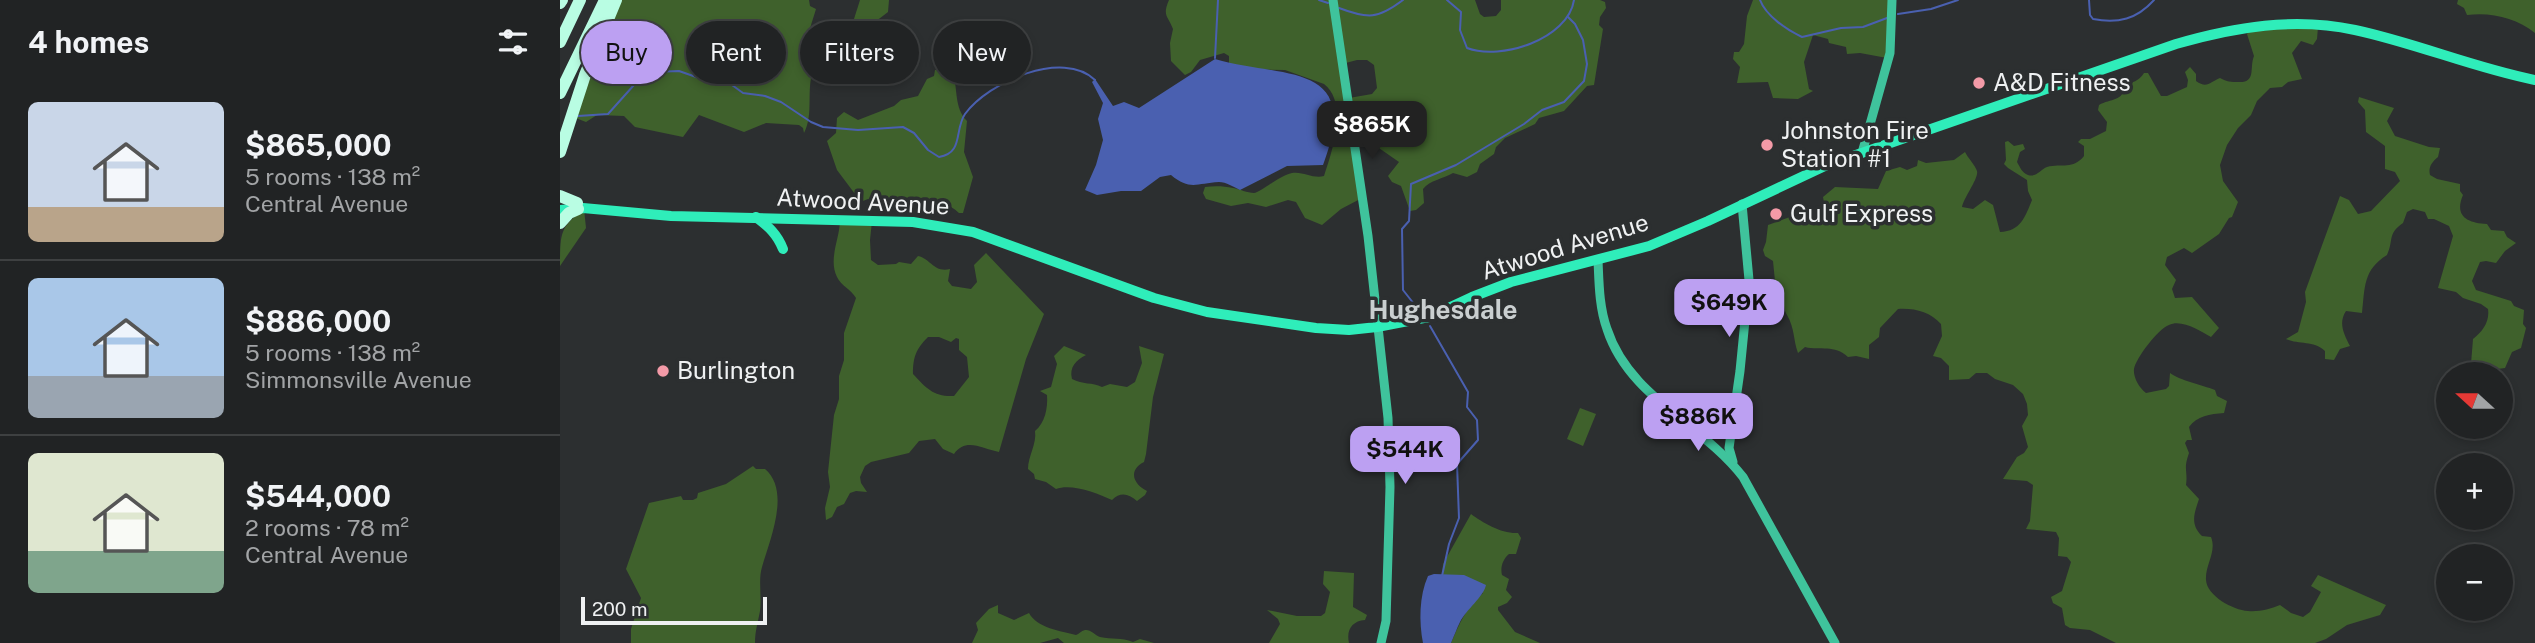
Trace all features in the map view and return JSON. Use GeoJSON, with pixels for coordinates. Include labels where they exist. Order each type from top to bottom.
{"type":"FeatureCollection","features":[{"type":"Feature","properties":{"kind":"highway"},"geometry":{"type":"LineString","coordinates":[[560,42],[580,0]]}},
{"type":"Feature","properties":{"kind":"highway"},"geometry":{"type":"LineString","coordinates":[[560,93],[605,0]]}},
{"type":"Feature","properties":{"kind":"highway"},"geometry":{"type":"LineString","coordinates":[[560,152],[585,75],[616,0]]}},
{"type":"Feature","properties":{"kind":"highway"},"geometry":{"type":"LineString","coordinates":[[560,197],[579,207]]}},
{"type":"Feature","properties":{"kind":"highway"},"geometry":{"type":"LineString","coordinates":[[560,223],[579,207]]}},
{"type":"Feature","properties":{"kind":"main road","name":"Atwood Avenue"},"geometry":{"type":"LineString","coordinates":[[560,210],[579,207],[671,216],[908,222],[957,229],[1146,295],[1207,313],[1349,330],[1429,317],[1511,282],[1648,246],[1827,165],[2176,44],[2246,27],[2285,24],[2354,30],[2535,80]]}},
{"type":"Feature","properties":{"kind":"main road"},"geometry":{"type":"LineString","coordinates":[[756,217],[778,236],[783,249]]}},
{"type":"Feature","properties":{"kind":"street"},"geometry":{"type":"LineString","coordinates":[[1333,0],[1368,236],[1388,418],[1390,452],[1385,621],[1381,643]]}},
{"type":"Feature","properties":{"kind":"street"},"geometry":{"type":"LineString","coordinates":[[1861,153],[1890,54],[1892,0]]}},
{"type":"Feature","properties":{"kind":"street"},"geometry":{"type":"LineString","coordinates":[[1735,467],[1729,448],[1741,371],[1749,280],[1742,204]]}},
{"type":"Feature","properties":{"kind":"street"},"geometry":{"type":"LineString","coordinates":[[1598,260],[1604,321],[1622,362],[1643,387],[1735,467],[1835,643]]}},
{"type":"Feature","properties":{"kind":"green space"},"geometry":{"type":"Polygon","coordinates":[[[618,0],[809,0],[810,6],[816,9],[813,21],[800,21],[800,84],[810,84],[809,118],[804,133],[799,125],[766,123],[744,132],[699,115],[683,137],[635,127],[624,116],[597,115],[586,122],[573,117],[586,84],[672,84],[672,21],[610,21],[618,0]]]}},
{"type":"Feature","properties":{"kind":"green space"},"geometry":{"type":"Polygon","coordinates":[[[860,0],[889,0],[888,12],[876,21],[854,19],[860,0]]]}},
{"type":"Feature","properties":{"kind":"green space"},"geometry":{"type":"Polygon","coordinates":[[[1169,0],[1475,0],[1480,14],[1484,17],[1496,16],[1501,10],[1501,0],[1600,0],[1605,2],[1606,8],[1600,17],[1599,25],[1603,29],[1594,85],[1587,86],[1564,111],[1539,118],[1535,124],[1505,138],[1496,147],[1494,154],[1480,164],[1477,172],[1467,177],[1453,173],[1429,184],[1423,189],[1424,203],[1416,210],[1410,211],[1401,186],[1392,182],[1388,176],[1399,162],[1376,146],[1355,147],[1362,198],[1341,209],[1322,225],[1305,218],[1296,202],[1288,200],[1266,207],[1248,203],[1231,206],[1206,199],[1203,193],[1205,187],[1216,186],[1254,193],[1292,173],[1324,176],[1336,128],[1336,103],[1332,93],[1324,84],[1285,70],[1242,69],[1229,63],[1229,56],[1224,53],[1200,60],[1191,72],[1185,75],[1171,61],[1170,43],[1173,29],[1166,16],[1169,0]],[[1367,60],[1342,64],[1349,98],[1372,94],[1377,88],[1374,65],[1367,60]]]}},
{"type":"Feature","properties":{"kind":"green space"},"geometry":{"type":"Polygon","coordinates":[[[1753,0],[1891,0],[1887,58],[1860,53],[1847,54],[1846,47],[1813,35],[1804,62],[1809,89],[1813,91],[1798,99],[1773,98],[1768,82],[1737,83],[1740,67],[1733,59],[1734,52],[1739,52],[1744,44],[1747,16],[1753,0]]]}},
{"type":"Feature","properties":{"kind":"green space"},"geometry":{"type":"Polygon","coordinates":[[[2458,0],[2535,0],[2535,33],[2520,23],[2503,17],[2467,15],[2464,8],[2457,4],[2458,0]]]}},
{"type":"Feature","properties":{"kind":"green space"},"geometry":{"type":"Polygon","coordinates":[[[2252,26],[2318,27],[2317,39],[2313,45],[2301,41],[2292,53],[2302,79],[2288,82],[2282,87],[2270,88],[2257,101],[2251,115],[2227,145],[2220,165],[2223,181],[2238,202],[2232,217],[2219,234],[2192,253],[2184,248],[2167,257],[2165,265],[2176,280],[2172,289],[2175,298],[2192,297],[2219,328],[2211,337],[2185,325],[2169,325],[2159,332],[2143,351],[2134,369],[2134,375],[2146,393],[2166,389],[2169,386],[2170,373],[2215,390],[2217,396],[2227,401],[2224,413],[2204,416],[2192,423],[2189,427],[2192,440],[2185,443],[2189,453],[2186,485],[2199,499],[2194,523],[2198,532],[2202,536],[2211,537],[2212,553],[2206,580],[2207,586],[2216,597],[2242,610],[2260,611],[2280,605],[2303,617],[2310,612],[2321,592],[2311,586],[2318,575],[2386,605],[2380,615],[2347,625],[2315,643],[2116,643],[2090,630],[2065,625],[2062,608],[2053,603],[2051,597],[2062,591],[2071,562],[2067,557],[2058,556],[2059,538],[2056,532],[2026,529],[2030,521],[2033,485],[2027,481],[2003,479],[2017,457],[2028,447],[2022,426],[2028,415],[2023,394],[2013,385],[1987,373],[1976,373],[1969,379],[1949,380],[1949,366],[1941,358],[1933,356],[1942,336],[1941,324],[1932,316],[1916,310],[1898,309],[1880,328],[1879,337],[1869,345],[1869,359],[1848,357],[1838,351],[1805,347],[1798,353],[1783,303],[1780,299],[1770,297],[1769,293],[1776,291],[1773,261],[1765,256],[1763,250],[1768,225],[1790,217],[1802,223],[1825,208],[1823,197],[1835,187],[1878,189],[1886,171],[1900,167],[1907,170],[1917,166],[1918,160],[1926,163],[1954,160],[1965,152],[1977,174],[1962,207],[1973,209],[1985,200],[1993,205],[2000,232],[2013,229],[2024,217],[2032,200],[2027,180],[2004,164],[2005,142],[2008,141],[2014,146],[2023,144],[2025,149],[2020,152],[2017,162],[2023,171],[2031,176],[2047,167],[2076,163],[2084,156],[2084,146],[2078,142],[2106,131],[2107,122],[2098,110],[2099,105],[2120,97],[2124,84],[2135,81],[2144,73],[2148,73],[2161,96],[2187,87],[2185,72],[2190,67],[2196,74],[2196,81],[2203,84],[2220,78],[2231,82],[2248,80],[2254,56],[2247,34],[2252,26]]]}},
{"type":"Feature","properties":{"kind":"green space"},"geometry":{"type":"Polygon","coordinates":[[[933,76],[933,84],[955,84],[958,104],[967,121],[964,152],[973,177],[963,213],[940,203],[928,202],[868,199],[855,204],[855,194],[837,170],[827,141],[836,133],[837,118],[844,112],[858,120],[894,106],[901,100],[918,96],[927,79],[933,76]]]}},
{"type":"Feature","properties":{"kind":"green space"},"geometry":{"type":"Polygon","coordinates":[[[2359,97],[2394,108],[2387,121],[2395,136],[2440,148],[2438,157],[2430,167],[2430,175],[2460,184],[2463,195],[2460,208],[2464,217],[2487,224],[2491,230],[2504,231],[2507,237],[2516,243],[2505,251],[2496,263],[2480,262],[2472,281],[2476,290],[2511,301],[2514,306],[2524,310],[2523,324],[2526,328],[2521,348],[2512,352],[2508,362],[2471,362],[2473,339],[2485,326],[2488,309],[2456,292],[2438,288],[2453,236],[2449,226],[2428,219],[2425,212],[2413,209],[2407,212],[2403,223],[2393,234],[2387,255],[2369,273],[2362,313],[2346,311],[2344,315],[2343,328],[2350,346],[2340,349],[2334,360],[2325,359],[2325,351],[2316,345],[2286,339],[2298,332],[2306,302],[2305,292],[2340,196],[2349,200],[2358,214],[2371,211],[2400,181],[2395,172],[2385,169],[2385,146],[2366,132],[2365,110],[2358,102],[2359,97]]]}},
{"type":"Feature","properties":{"kind":"green space"},"geometry":{"type":"Polygon","coordinates":[[[584,209],[586,228],[560,266],[563,232],[570,221],[584,209]]]}},
{"type":"Feature","properties":{"kind":"green space"},"geometry":{"type":"Polygon","coordinates":[[[840,220],[872,221],[871,260],[878,265],[899,262],[911,264],[918,256],[940,269],[950,269],[948,281],[952,286],[971,289],[977,282],[974,265],[986,253],[1044,314],[1026,359],[999,452],[969,445],[954,454],[943,449],[935,439],[919,441],[909,453],[871,462],[865,466],[860,477],[867,492],[850,493],[844,504],[837,507],[832,517],[826,520],[825,508],[830,487],[828,472],[834,415],[839,399],[839,376],[844,360],[844,333],[856,298],[839,280],[835,270],[834,256],[840,220]],[[928,337],[921,345],[916,354],[913,374],[931,391],[954,396],[969,377],[967,357],[959,350],[959,339],[951,342],[939,337],[928,337]]]}},
{"type":"Feature","properties":{"kind":"green space"},"geometry":{"type":"Polygon","coordinates":[[[1064,346],[1086,355],[1074,364],[1072,379],[1102,387],[1110,384],[1127,387],[1135,382],[1142,363],[1139,346],[1164,354],[1153,397],[1144,462],[1134,473],[1138,485],[1147,491],[1137,501],[1124,494],[1112,500],[1076,488],[1056,489],[1035,479],[1028,469],[1035,431],[1046,410],[1047,395],[1040,391],[1051,387],[1057,364],[1054,356],[1064,346]]]}},
{"type":"Feature","properties":{"kind":"green space"},"geometry":{"type":"Polygon","coordinates":[[[1580,408],[1596,414],[1583,446],[1567,439],[1580,408]]]}},
{"type":"Feature","properties":{"kind":"green space"},"geometry":{"type":"Polygon","coordinates":[[[753,466],[756,469],[765,469],[773,478],[778,502],[761,572],[755,643],[631,643],[631,629],[641,598],[626,569],[649,503],[681,496],[683,500],[693,500],[698,493],[726,484],[753,466]]]}},
{"type":"Feature","properties":{"kind":"green space"},"geometry":{"type":"Polygon","coordinates":[[[1471,514],[1499,530],[1518,533],[1521,538],[1516,554],[1509,554],[1505,558],[1501,569],[1502,575],[1509,579],[1506,590],[1512,597],[1498,607],[1498,610],[1515,632],[1540,643],[1451,643],[1460,622],[1483,593],[1442,575],[1443,564],[1471,514]]]}},
{"type":"Feature","properties":{"kind":"green space"},"geometry":{"type":"Polygon","coordinates":[[[1324,571],[1354,573],[1353,607],[1367,615],[1365,620],[1351,627],[1348,634],[1349,643],[1269,643],[1280,624],[1267,610],[1297,616],[1321,616],[1325,613],[1330,592],[1323,584],[1324,571]]]}},
{"type":"Feature","properties":{"kind":"green space"},"geometry":{"type":"Polygon","coordinates":[[[998,605],[998,613],[1014,620],[1029,613],[1043,625],[1076,635],[1087,630],[1104,638],[1133,642],[1140,639],[1154,643],[1064,643],[1058,638],[1040,643],[972,643],[978,630],[976,623],[989,609],[998,605]]]}},
{"type":"Feature","properties":{"kind":"water"},"geometry":{"type":"Polygon","coordinates":[[[1215,59],[1290,74],[1310,80],[1324,91],[1333,107],[1333,131],[1323,165],[1287,166],[1240,190],[1222,182],[1189,185],[1171,175],[1160,177],[1141,191],[1097,195],[1085,190],[1103,140],[1098,119],[1103,103],[1092,82],[1095,79],[1113,106],[1124,102],[1139,108],[1215,59]]]}},
{"type":"Feature","properties":{"kind":"water"},"geometry":{"type":"Polygon","coordinates":[[[1464,575],[1486,585],[1463,617],[1451,643],[1423,643],[1421,600],[1428,576],[1464,575]]]}},
{"type":"Feature","properties":{"kind":"waterway"},"geometry":{"type":"LineString","coordinates":[[1215,58],[1218,0]]}},
{"type":"Feature","properties":{"kind":"waterway"},"geometry":{"type":"LineString","coordinates":[[1319,0],[1328,3]]}},
{"type":"Feature","properties":{"kind":"waterway"},"geometry":{"type":"LineString","coordinates":[[1339,8],[1372,15],[1387,11],[1403,0]]}},
{"type":"Feature","properties":{"kind":"waterway"},"geometry":{"type":"LineString","coordinates":[[1447,0],[1461,12],[1460,30],[1467,48],[1481,51],[1514,49],[1546,36],[1560,26],[1569,14],[1574,0]]}},
{"type":"Feature","properties":{"kind":"waterway"},"geometry":{"type":"LineString","coordinates":[[1760,0],[1767,12],[1778,22],[1802,37],[1841,28],[1863,27],[1887,18]]}},
{"type":"Feature","properties":{"kind":"waterway"},"geometry":{"type":"LineString","coordinates":[[1898,14],[1931,9],[1958,0]]}},
{"type":"Feature","properties":{"kind":"waterway"},"geometry":{"type":"LineString","coordinates":[[2089,0],[2090,15],[2093,19],[2111,21],[2134,16],[2154,0]]}},
{"type":"Feature","properties":{"kind":"waterway"},"geometry":{"type":"LineString","coordinates":[[1418,309],[1403,290],[1402,229],[1409,221],[1411,184],[1456,165],[1542,110],[1564,102],[1584,81],[1587,64],[1583,40],[1568,17]]}},
{"type":"Feature","properties":{"kind":"waterway"},"geometry":{"type":"LineString","coordinates":[[578,116],[608,114],[634,85],[652,72],[679,71],[699,78],[721,77],[743,93],[765,96],[781,102],[823,127],[858,130],[903,127],[914,133],[928,150],[939,157],[952,151],[965,114],[976,102],[1008,81],[1027,73],[1064,68],[1081,71],[1095,80]]}},
{"type":"Feature","properties":{"kind":"waterway"},"geometry":{"type":"LineString","coordinates":[[1430,326],[1468,392],[1467,407],[1477,420],[1478,440],[1457,464],[1459,518],[1449,544],[1442,576]]}},
{"type":"Feature","properties":{"kind":"place","name":"A&D Fitness"},"geometry":{"type":"Point","coordinates":[1979,83]}},
{"type":"Feature","properties":{"kind":"place","name":"Johnston Fire Station #1"},"geometry":{"type":"Point","coordinates":[1767,145]}},
{"type":"Feature","properties":{"kind":"place","name":"Gulf Express"},"geometry":{"type":"Point","coordinates":[1776,214]}},
{"type":"Feature","properties":{"kind":"place","name":"Burlington"},"geometry":{"type":"Point","coordinates":[663,371]}},
{"type":"Feature","properties":{"kind":"district","name":"Hughesdale"},"geometry":{"type":"Point","coordinates":[1443,310]}}]}
